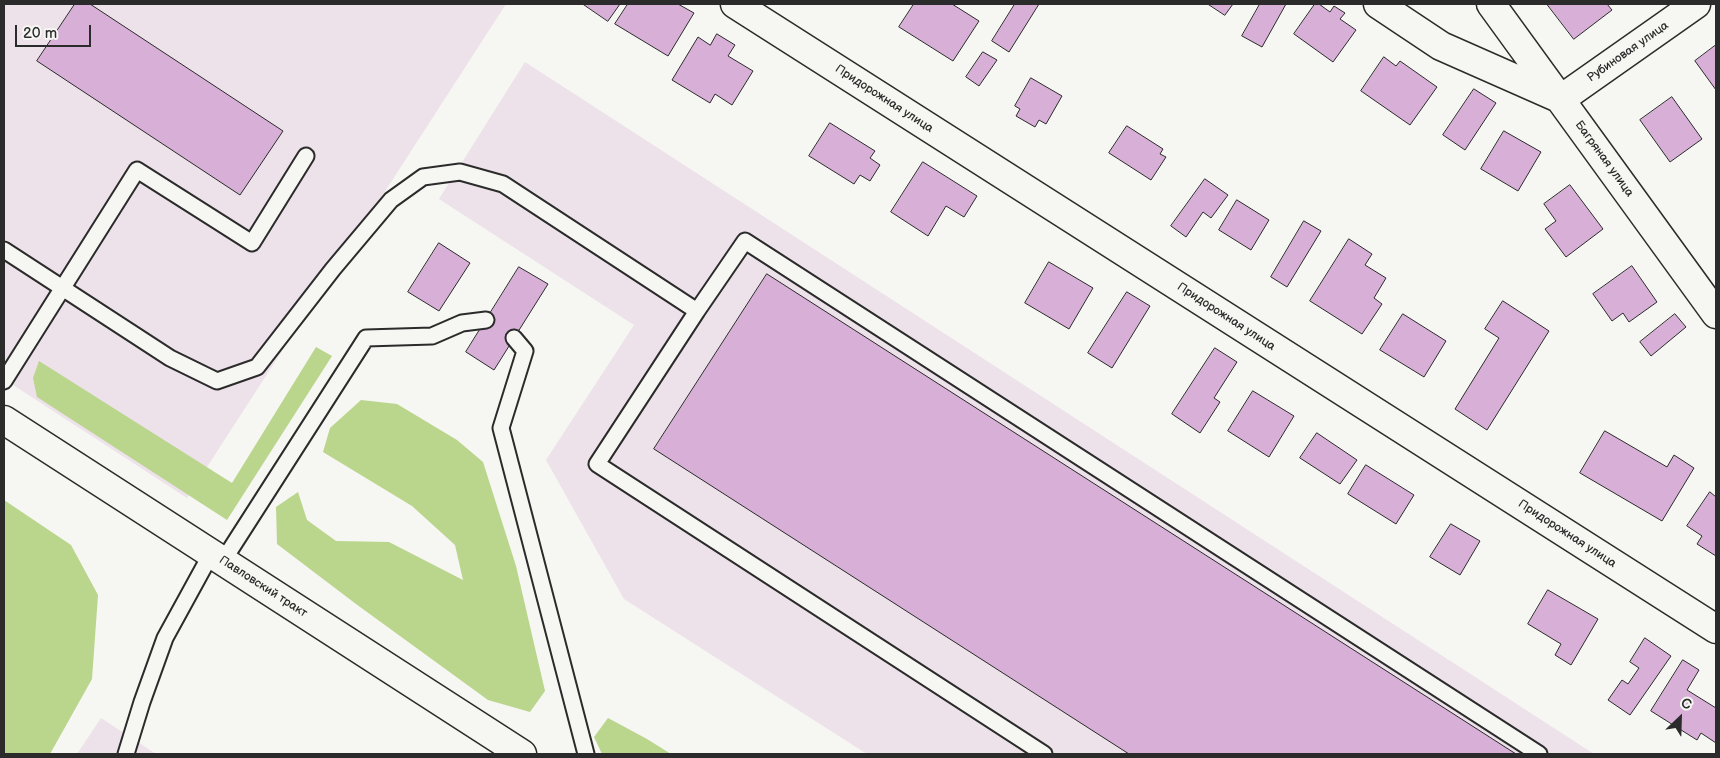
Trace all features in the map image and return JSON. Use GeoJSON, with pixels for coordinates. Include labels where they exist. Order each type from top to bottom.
{"type":"FeatureCollection","features":[{"type":"Feature","properties":{"kind":"street","name":"Придорожная улица"},"geometry":{"type":"LineString","coordinates":[[735,4],[1716,629]]}},
{"type":"Feature","properties":{"kind":"street"},"geometry":{"type":"LineString","coordinates":[[1378,4],[1441,46],[1561,99]]}},
{"type":"Feature","properties":{"kind":"street","name":"Багряная улица"},"geometry":{"type":"LineString","coordinates":[[1491,4],[1716,314]]}},
{"type":"Feature","properties":{"kind":"street","name":"Рубиновая улица"},"geometry":{"type":"LineString","coordinates":[[1561,99],[1696,4]]}},
{"type":"Feature","properties":{"kind":"street","name":"Павловский тракт"},"geometry":{"type":"LineString","coordinates":[[4,420],[522,754]]}},
{"type":"Feature","properties":{"kind":"lane"},"geometry":{"type":"LineString","coordinates":[[4,381],[137,170],[252,243],[306,156]]}},
{"type":"Feature","properties":{"kind":"lane"},"geometry":{"type":"LineString","coordinates":[[4,250],[170,358],[217,381],[257,367],[333,269],[391,200],[423,177],[460,172],[503,184],[696,311]]}},
{"type":"Feature","properties":{"kind":"lane"},"geometry":{"type":"LineString","coordinates":[[1044,754],[597,464],[696,311],[745,241],[1539,754]]}},
{"type":"Feature","properties":{"kind":"lane"},"geometry":{"type":"LineString","coordinates":[[126,754],[165,638],[366,338],[432,336],[462,323],[486,320]]}},
{"type":"Feature","properties":{"kind":"lane"},"geometry":{"type":"LineString","coordinates":[[514,338],[525,351],[501,428],[586,754]]}},
{"type":"Feature","properties":{"kind":"shaded area"},"geometry":{"type":"Polygon","coordinates":[[[4,4],[506,4],[187,498],[4,379],[4,4]]]}},
{"type":"Feature","properties":{"kind":"shaded area"},"geometry":{"type":"Polygon","coordinates":[[[525,62],[1594,754],[867,754],[624,599],[546,460],[634,325],[439,199],[525,62]]]}},
{"type":"Feature","properties":{"kind":"shaded area"},"geometry":{"type":"Polygon","coordinates":[[[101,718],[156,754],[77,754],[101,718]]]}},
{"type":"Feature","properties":{"kind":"green space"},"geometry":{"type":"Polygon","coordinates":[[[316,347],[332,356],[227,520],[37,397],[33,378],[39,361],[232,483],[316,347]]]}},
{"type":"Feature","properties":{"kind":"green space"},"geometry":{"type":"Polygon","coordinates":[[[361,400],[397,404],[457,440],[483,462],[516,566],[545,691],[530,712],[488,700],[277,544],[276,507],[298,492],[307,520],[336,541],[389,542],[463,580],[455,545],[412,506],[323,452],[330,428],[361,400]]]}},
{"type":"Feature","properties":{"kind":"green space"},"geometry":{"type":"Polygon","coordinates":[[[4,500],[71,545],[98,595],[92,679],[50,754],[4,754],[4,500]]]}},
{"type":"Feature","properties":{"kind":"green space"},"geometry":{"type":"Polygon","coordinates":[[[608,718],[671,754],[602,754],[594,737],[608,718]]]}},
{"type":"Feature","properties":{"kind":"building"},"geometry":{"type":"Polygon","coordinates":[[[75,4],[90,4],[283,131],[240,195],[37,61],[75,4]]]}},
{"type":"Feature","properties":{"kind":"building"},"geometry":{"type":"Polygon","coordinates":[[[583,4],[620,4],[608,21],[583,4]]]}},
{"type":"Feature","properties":{"kind":"building"},"geometry":{"type":"Polygon","coordinates":[[[628,4],[678,4],[694,13],[668,56],[615,24],[628,4]]]}},
{"type":"Feature","properties":{"kind":"building"},"geometry":{"type":"Polygon","coordinates":[[[914,4],[952,4],[979,21],[953,61],[899,27],[914,4]]]}},
{"type":"Feature","properties":{"kind":"building"},"geometry":{"type":"Polygon","coordinates":[[[1015,4],[1039,4],[1009,52],[992,41],[1015,4]]]}},
{"type":"Feature","properties":{"kind":"building"},"geometry":{"type":"Polygon","coordinates":[[[1208,4],[1233,4],[1225,15],[1208,4]]]}},
{"type":"Feature","properties":{"kind":"building"},"geometry":{"type":"Polygon","coordinates":[[[1260,4],[1286,4],[1262,47],[1242,36],[1260,4]]]}},
{"type":"Feature","properties":{"kind":"building"},"geometry":{"type":"Polygon","coordinates":[[[1315,4],[1319,4],[1330,12],[1334,6],[1345,13],[1340,19],[1356,30],[1333,62],[1294,34],[1315,4]]]}},
{"type":"Feature","properties":{"kind":"building"},"geometry":{"type":"Polygon","coordinates":[[[1547,4],[1607,4],[1612,10],[1574,39],[1547,4]]]}},
{"type":"Feature","properties":{"kind":"building"},"geometry":{"type":"Polygon","coordinates":[[[717,34],[735,45],[728,56],[753,71],[732,105],[715,94],[710,103],[672,80],[698,37],[710,45],[717,34]]]}},
{"type":"Feature","properties":{"kind":"building"},"geometry":{"type":"Polygon","coordinates":[[[1716,45],[1716,90],[1695,61],[1716,45]]]}},
{"type":"Feature","properties":{"kind":"building"},"geometry":{"type":"Polygon","coordinates":[[[983,52],[997,60],[979,86],[966,77],[983,52]]]}},
{"type":"Feature","properties":{"kind":"building"},"geometry":{"type":"Polygon","coordinates":[[[1384,57],[1396,66],[1400,61],[1437,87],[1410,125],[1361,91],[1384,57]]]}},
{"type":"Feature","properties":{"kind":"building"},"geometry":{"type":"Polygon","coordinates":[[[1031,78],[1062,96],[1046,124],[1039,120],[1035,127],[1016,116],[1020,109],[1015,106],[1031,78]]]}},
{"type":"Feature","properties":{"kind":"building"},"geometry":{"type":"Polygon","coordinates":[[[1474,89],[1496,103],[1465,150],[1443,135],[1474,89]]]}},
{"type":"Feature","properties":{"kind":"building"},"geometry":{"type":"Polygon","coordinates":[[[1672,97],[1702,139],[1670,162],[1640,120],[1672,97]]]}},
{"type":"Feature","properties":{"kind":"building"},"geometry":{"type":"Polygon","coordinates":[[[830,123],[875,151],[870,158],[880,165],[870,181],[860,175],[854,184],[809,156],[830,123]]]}},
{"type":"Feature","properties":{"kind":"building"},"geometry":{"type":"Polygon","coordinates":[[[1127,126],[1163,149],[1160,154],[1166,157],[1151,180],[1109,153],[1127,126]]]}},
{"type":"Feature","properties":{"kind":"building"},"geometry":{"type":"Polygon","coordinates":[[[1504,131],[1541,152],[1518,191],[1481,169],[1504,131]]]}},
{"type":"Feature","properties":{"kind":"building"},"geometry":{"type":"Polygon","coordinates":[[[923,162],[977,196],[964,217],[946,206],[928,236],[891,212],[923,162]]]}},
{"type":"Feature","properties":{"kind":"building"},"geometry":{"type":"Polygon","coordinates":[[[1205,179],[1228,195],[1211,218],[1203,212],[1186,237],[1171,226],[1205,179]]]}},
{"type":"Feature","properties":{"kind":"building"},"geometry":{"type":"Polygon","coordinates":[[[1570,185],[1603,229],[1566,257],[1545,229],[1556,221],[1544,204],[1570,185]]]}},
{"type":"Feature","properties":{"kind":"building"},"geometry":{"type":"Polygon","coordinates":[[[1237,200],[1269,220],[1251,250],[1219,230],[1237,200]]]}},
{"type":"Feature","properties":{"kind":"building"},"geometry":{"type":"Polygon","coordinates":[[[1304,221],[1321,231],[1287,287],[1271,277],[1304,221]]]}},
{"type":"Feature","properties":{"kind":"building"},"geometry":{"type":"Polygon","coordinates":[[[1349,239],[1372,254],[1365,265],[1386,278],[1374,298],[1382,304],[1362,334],[1310,301],[1349,239]]]}},
{"type":"Feature","properties":{"kind":"building"},"geometry":{"type":"Polygon","coordinates":[[[439,243],[470,263],[439,311],[408,292],[439,243]]]}},
{"type":"Feature","properties":{"kind":"building"},"geometry":{"type":"Polygon","coordinates":[[[1049,262],[1093,288],[1069,329],[1025,303],[1049,262]]]}},
{"type":"Feature","properties":{"kind":"building"},"geometry":{"type":"Polygon","coordinates":[[[1632,266],[1657,302],[1629,322],[1623,313],[1612,321],[1593,294],[1632,266]]]}},
{"type":"Feature","properties":{"kind":"building"},"geometry":{"type":"Polygon","coordinates":[[[519,267],[548,284],[494,370],[466,352],[519,267]]]}},
{"type":"Feature","properties":{"kind":"building"},"geometry":{"type":"Polygon","coordinates":[[[767,274],[1516,754],[1129,754],[654,449],[767,274]]]}},
{"type":"Feature","properties":{"kind":"building"},"geometry":{"type":"Polygon","coordinates":[[[1127,292],[1150,306],[1112,368],[1088,353],[1127,292]]]}},
{"type":"Feature","properties":{"kind":"building"},"geometry":{"type":"Polygon","coordinates":[[[1503,301],[1549,331],[1487,430],[1455,409],[1499,338],[1485,329],[1503,301]]]}},
{"type":"Feature","properties":{"kind":"building"},"geometry":{"type":"Polygon","coordinates":[[[1403,314],[1446,341],[1424,377],[1380,350],[1403,314]]]}},
{"type":"Feature","properties":{"kind":"building"},"geometry":{"type":"Polygon","coordinates":[[[1675,314],[1686,327],[1651,356],[1640,342],[1675,314]]]}},
{"type":"Feature","properties":{"kind":"building"},"geometry":{"type":"Polygon","coordinates":[[[1215,348],[1237,362],[1214,398],[1220,402],[1200,433],[1172,414],[1215,348]]]}},
{"type":"Feature","properties":{"kind":"building"},"geometry":{"type":"Polygon","coordinates":[[[1253,391],[1294,416],[1269,457],[1228,431],[1253,391]]]}},
{"type":"Feature","properties":{"kind":"building"},"geometry":{"type":"Polygon","coordinates":[[[1605,431],[1667,467],[1674,455],[1694,468],[1662,521],[1580,473],[1605,431]]]}},
{"type":"Feature","properties":{"kind":"building"},"geometry":{"type":"Polygon","coordinates":[[[1317,433],[1357,460],[1340,484],[1300,458],[1317,433]]]}},
{"type":"Feature","properties":{"kind":"building"},"geometry":{"type":"Polygon","coordinates":[[[1366,465],[1414,495],[1396,524],[1348,494],[1366,465]]]}},
{"type":"Feature","properties":{"kind":"building"},"geometry":{"type":"Polygon","coordinates":[[[1710,492],[1716,497],[1716,556],[1697,544],[1702,536],[1687,526],[1710,492]]]}},
{"type":"Feature","properties":{"kind":"building"},"geometry":{"type":"Polygon","coordinates":[[[1451,524],[1480,541],[1460,575],[1430,557],[1451,524]]]}},
{"type":"Feature","properties":{"kind":"building"},"geometry":{"type":"Polygon","coordinates":[[[1548,590],[1598,619],[1571,665],[1555,655],[1561,644],[1528,624],[1548,590]]]}},
{"type":"Feature","properties":{"kind":"building"},"geometry":{"type":"Polygon","coordinates":[[[1645,638],[1671,656],[1630,715],[1608,700],[1622,680],[1628,684],[1639,668],[1630,662],[1645,638]]]}},
{"type":"Feature","properties":{"kind":"building"},"geometry":{"type":"Polygon","coordinates":[[[1683,660],[1699,670],[1687,690],[1716,708],[1716,743],[1701,733],[1697,740],[1651,711],[1683,660]]]}}]}
